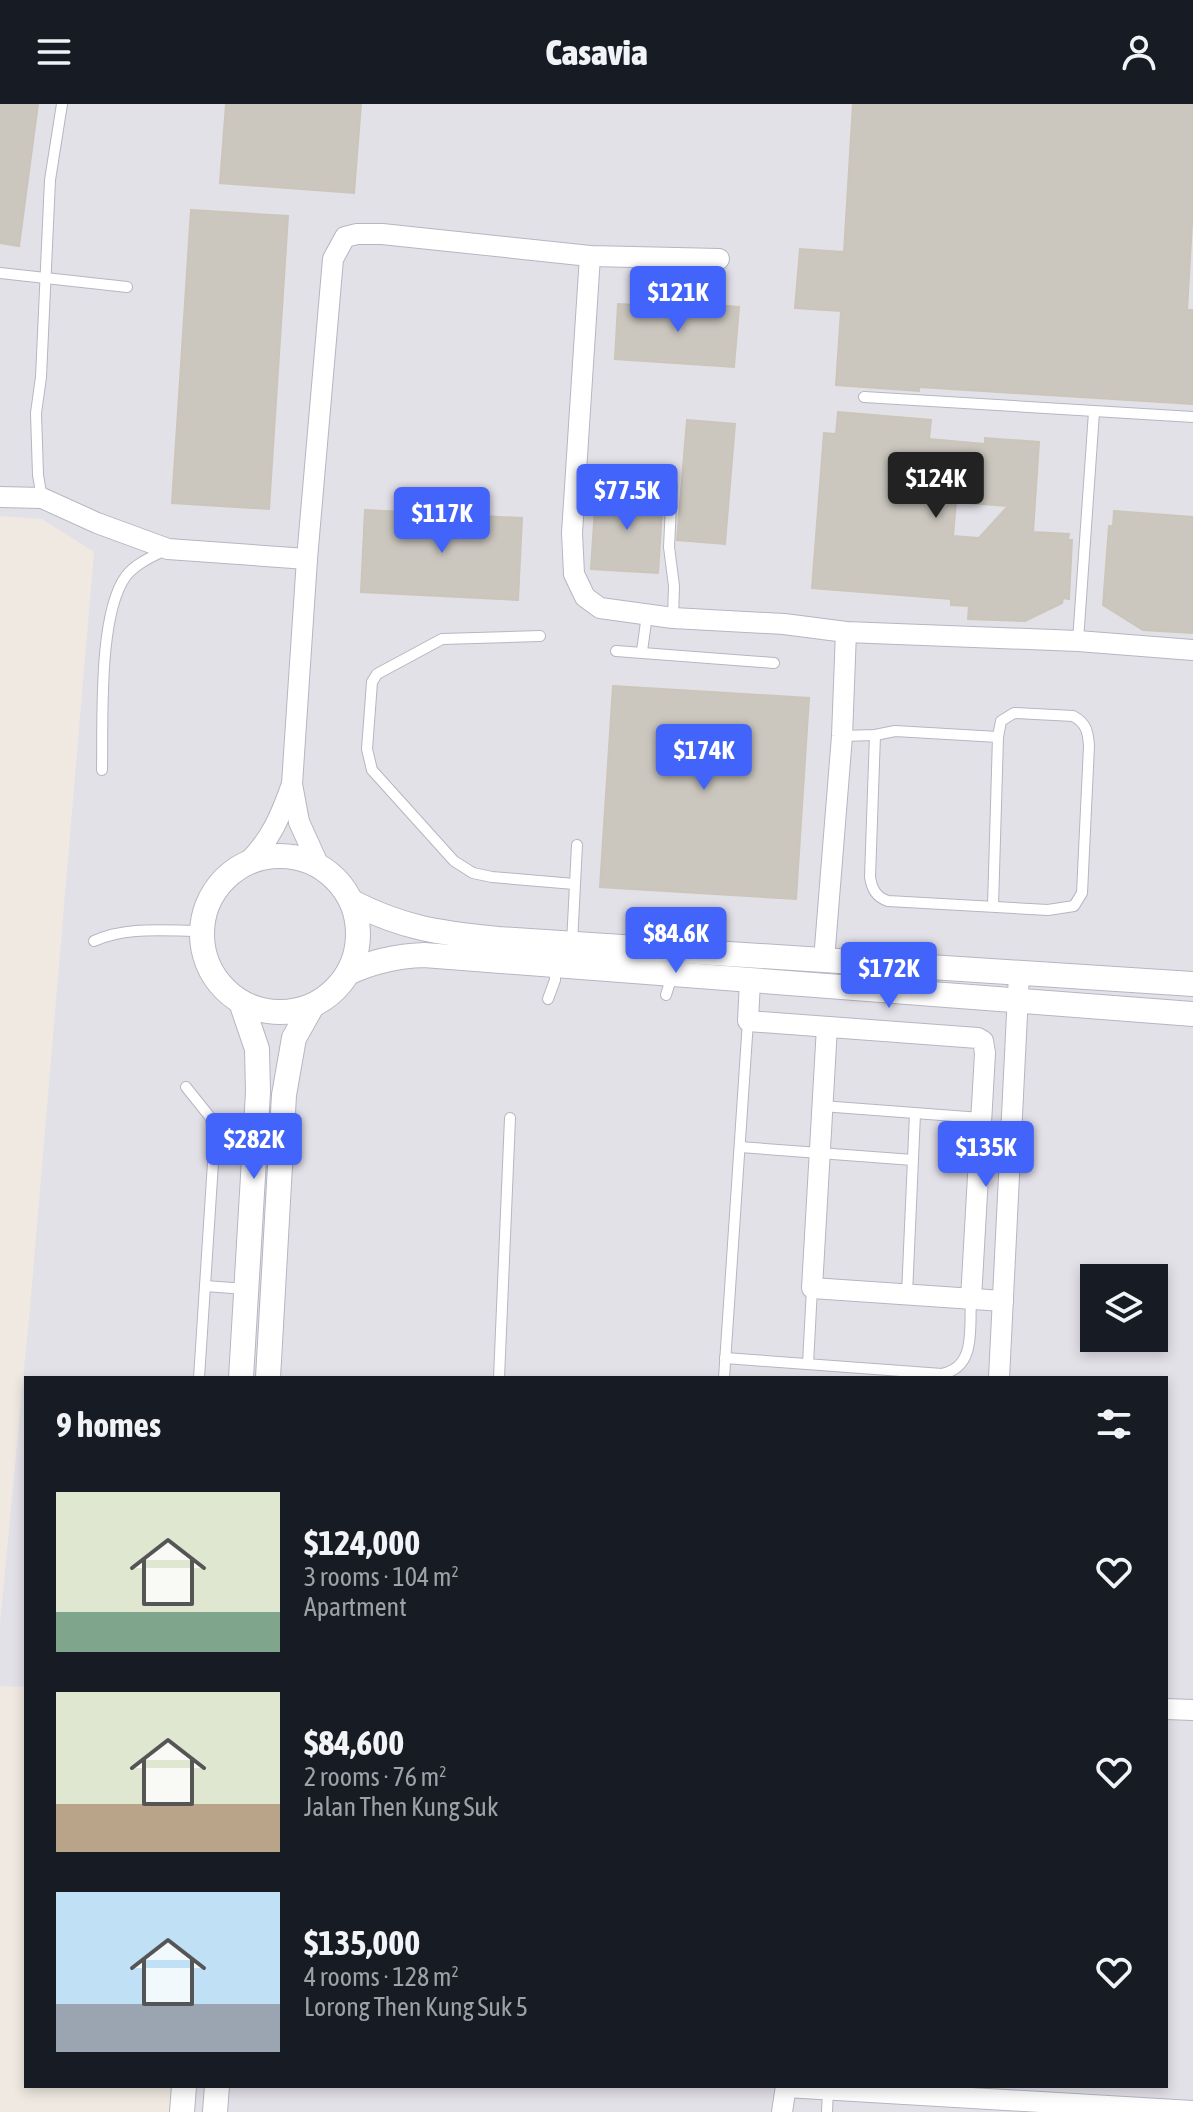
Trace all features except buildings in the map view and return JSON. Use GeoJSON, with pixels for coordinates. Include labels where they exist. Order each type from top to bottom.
{"type":"FeatureCollection","features":[{"type":"Feature","properties":{"kind":"street"},"geometry":{"type":"LineString","coordinates":[[319,866],[299,822],[292,784],[307,559],[333,259],[345,237],[382,234],[590,256],[719,259]]}},
{"type":"Feature","properties":{"kind":"street"},"geometry":{"type":"LineString","coordinates":[[590,256],[572,533],[574,574],[585,597],[600,608],[673,618],[784,624],[846,632],[1078,641],[1193,650]]}},
{"type":"Feature","properties":{"kind":"street"},"geometry":{"type":"LineString","coordinates":[[0,497],[42,498],[97,523],[168,549],[307,559]]}},
{"type":"Feature","properties":{"kind":"street"},"geometry":{"type":"LineString","coordinates":[[824,960],[842,736],[846,632]]}},
{"type":"Feature","properties":{"kind":"street"},"geometry":{"type":"LineString","coordinates":[[247,863],[270,837],[292,784]]}},
{"type":"Feature","properties":{"kind":"street"},"geometry":{"type":"LineString","coordinates":[[271,856],[296,857],[319,866],[338,882],[352,902],[359,938],[356,956],[348,973],[333,992],[312,1006],[289,1012],[264,1011],[241,1002],[224,989],[211,972],[203,952],[201,931],[205,910],[215,890],[229,874],[247,863],[271,856]]}},
{"type":"Feature","properties":{"kind":"street"},"geometry":{"type":"LineString","coordinates":[[352,902],[385,919],[429,932],[572,945],[1193,984]]}},
{"type":"Feature","properties":{"kind":"street"},"geometry":{"type":"LineString","coordinates":[[348,973],[369,963],[397,956],[424,955],[555,966],[669,985],[750,981],[1193,1014]]}},
{"type":"Feature","properties":{"kind":"street"},"geometry":{"type":"LineString","coordinates":[[999,1376],[1019,974]]}},
{"type":"Feature","properties":{"kind":"street"},"geometry":{"type":"LineString","coordinates":[[750,981],[748,1021],[978,1038],[983,1041],[985,1053],[971,1299]]}},
{"type":"Feature","properties":{"kind":"street"},"geometry":{"type":"LineString","coordinates":[[241,1002],[255,1039],[258,1078],[241,1376]]}},
{"type":"Feature","properties":{"kind":"street"},"geometry":{"type":"LineString","coordinates":[[268,1376],[284,1095],[294,1038],[312,1006]]}},
{"type":"Feature","properties":{"kind":"street"},"geometry":{"type":"LineString","coordinates":[[827,1027],[812,1288],[1003,1301]]}},
{"type":"Feature","properties":{"kind":"street"},"geometry":{"type":"LineString","coordinates":[[978,1172],[1009,1175]]}},
{"type":"Feature","properties":{"kind":"street"},"geometry":{"type":"LineString","coordinates":[[1168,1709],[1193,1710]]}},
{"type":"Feature","properties":{"kind":"street"},"geometry":{"type":"LineString","coordinates":[[182,2112],[184,2088]]}},
{"type":"Feature","properties":{"kind":"street"},"geometry":{"type":"LineString","coordinates":[[215,2112],[217,2088]]}},
{"type":"Feature","properties":{"kind":"street"},"geometry":{"type":"LineString","coordinates":[[782,2112],[786,2088]]}},
{"type":"Feature","properties":{"kind":"street"},"geometry":{"type":"LineString","coordinates":[[814,2088],[948,2105],[1193,2111]]}},
{"type":"Feature","properties":{"kind":"lane"},"geometry":{"type":"LineString","coordinates":[[42,498],[36,413],[41,377],[50,180],[62,104]]}},
{"type":"Feature","properties":{"kind":"lane"},"geometry":{"type":"LineString","coordinates":[[0,273],[127,287]]}},
{"type":"Feature","properties":{"kind":"lane"},"geometry":{"type":"LineString","coordinates":[[864,397],[1193,417]]}},
{"type":"Feature","properties":{"kind":"lane"},"geometry":{"type":"LineString","coordinates":[[1078,641],[1094,412]]}},
{"type":"Feature","properties":{"kind":"lane"},"geometry":{"type":"LineString","coordinates":[[672,485],[669,547],[674,586],[673,618]]}},
{"type":"Feature","properties":{"kind":"lane"},"geometry":{"type":"LineString","coordinates":[[102,770],[103,695],[110,612],[127,575],[137,565],[168,549]]}},
{"type":"Feature","properties":{"kind":"lane"},"geometry":{"type":"LineString","coordinates":[[642,651],[647,615]]}},
{"type":"Feature","properties":{"kind":"lane"},"geometry":{"type":"LineString","coordinates":[[540,636],[442,639],[377,674],[372,682],[367,749],[372,770],[454,861],[473,873],[492,877],[574,884]]}},
{"type":"Feature","properties":{"kind":"lane"},"geometry":{"type":"LineString","coordinates":[[616,651],[774,663]]}},
{"type":"Feature","properties":{"kind":"lane"},"geometry":{"type":"LineString","coordinates":[[875,735],[870,877],[875,892],[888,901],[1048,910],[1065,909],[1080,901],[1088,729],[1073,716],[1014,713],[1001,721],[993,906]]}},
{"type":"Feature","properties":{"kind":"lane"},"geometry":{"type":"LineString","coordinates":[[842,736],[895,731],[998,737]]}},
{"type":"Feature","properties":{"kind":"lane"},"geometry":{"type":"LineString","coordinates":[[572,945],[577,845]]}},
{"type":"Feature","properties":{"kind":"lane"},"geometry":{"type":"LineString","coordinates":[[94,941],[111,933],[127,931],[201,931]]}},
{"type":"Feature","properties":{"kind":"lane"},"geometry":{"type":"LineString","coordinates":[[548,999],[555,980],[555,966]]}},
{"type":"Feature","properties":{"kind":"lane"},"geometry":{"type":"LineString","coordinates":[[724,1376],[748,1021]]}},
{"type":"Feature","properties":{"kind":"lane"},"geometry":{"type":"LineString","coordinates":[[186,1087],[210,1117],[215,1132],[199,1376]]}},
{"type":"Feature","properties":{"kind":"lane"},"geometry":{"type":"LineString","coordinates":[[822,1106],[981,1118]]}},
{"type":"Feature","properties":{"kind":"lane"},"geometry":{"type":"LineString","coordinates":[[907,1294],[915,1114]]}},
{"type":"Feature","properties":{"kind":"lane"},"geometry":{"type":"LineString","coordinates":[[499,1376],[510,1118]]}},
{"type":"Feature","properties":{"kind":"lane"},"geometry":{"type":"LineString","coordinates":[[740,1147],[913,1160]]}},
{"type":"Feature","properties":{"kind":"lane"},"geometry":{"type":"LineString","coordinates":[[205,1286],[246,1289]]}},
{"type":"Feature","properties":{"kind":"lane"},"geometry":{"type":"LineString","coordinates":[[808,1364],[812,1288]]}},
{"type":"Feature","properties":{"kind":"lane"},"geometry":{"type":"LineString","coordinates":[[725,1358],[808,1364],[839,1372],[942,1374],[959,1369],[968,1352],[971,1299]]}},
{"type":"Feature","properties":{"kind":"lane"},"geometry":{"type":"LineString","coordinates":[[827,2112],[828,2089]]}},
{"type":"Feature","properties":{"kind":"shaded area"},"geometry":{"type":"Polygon","coordinates":[[[0,104],[1193,104],[1193,2112],[183,2112],[185,2088],[1168,2088],[1168,1376],[24,1376],[24,1687],[0,1686],[0,1625],[94,552],[42,519],[0,516],[0,104]]]}}]}
